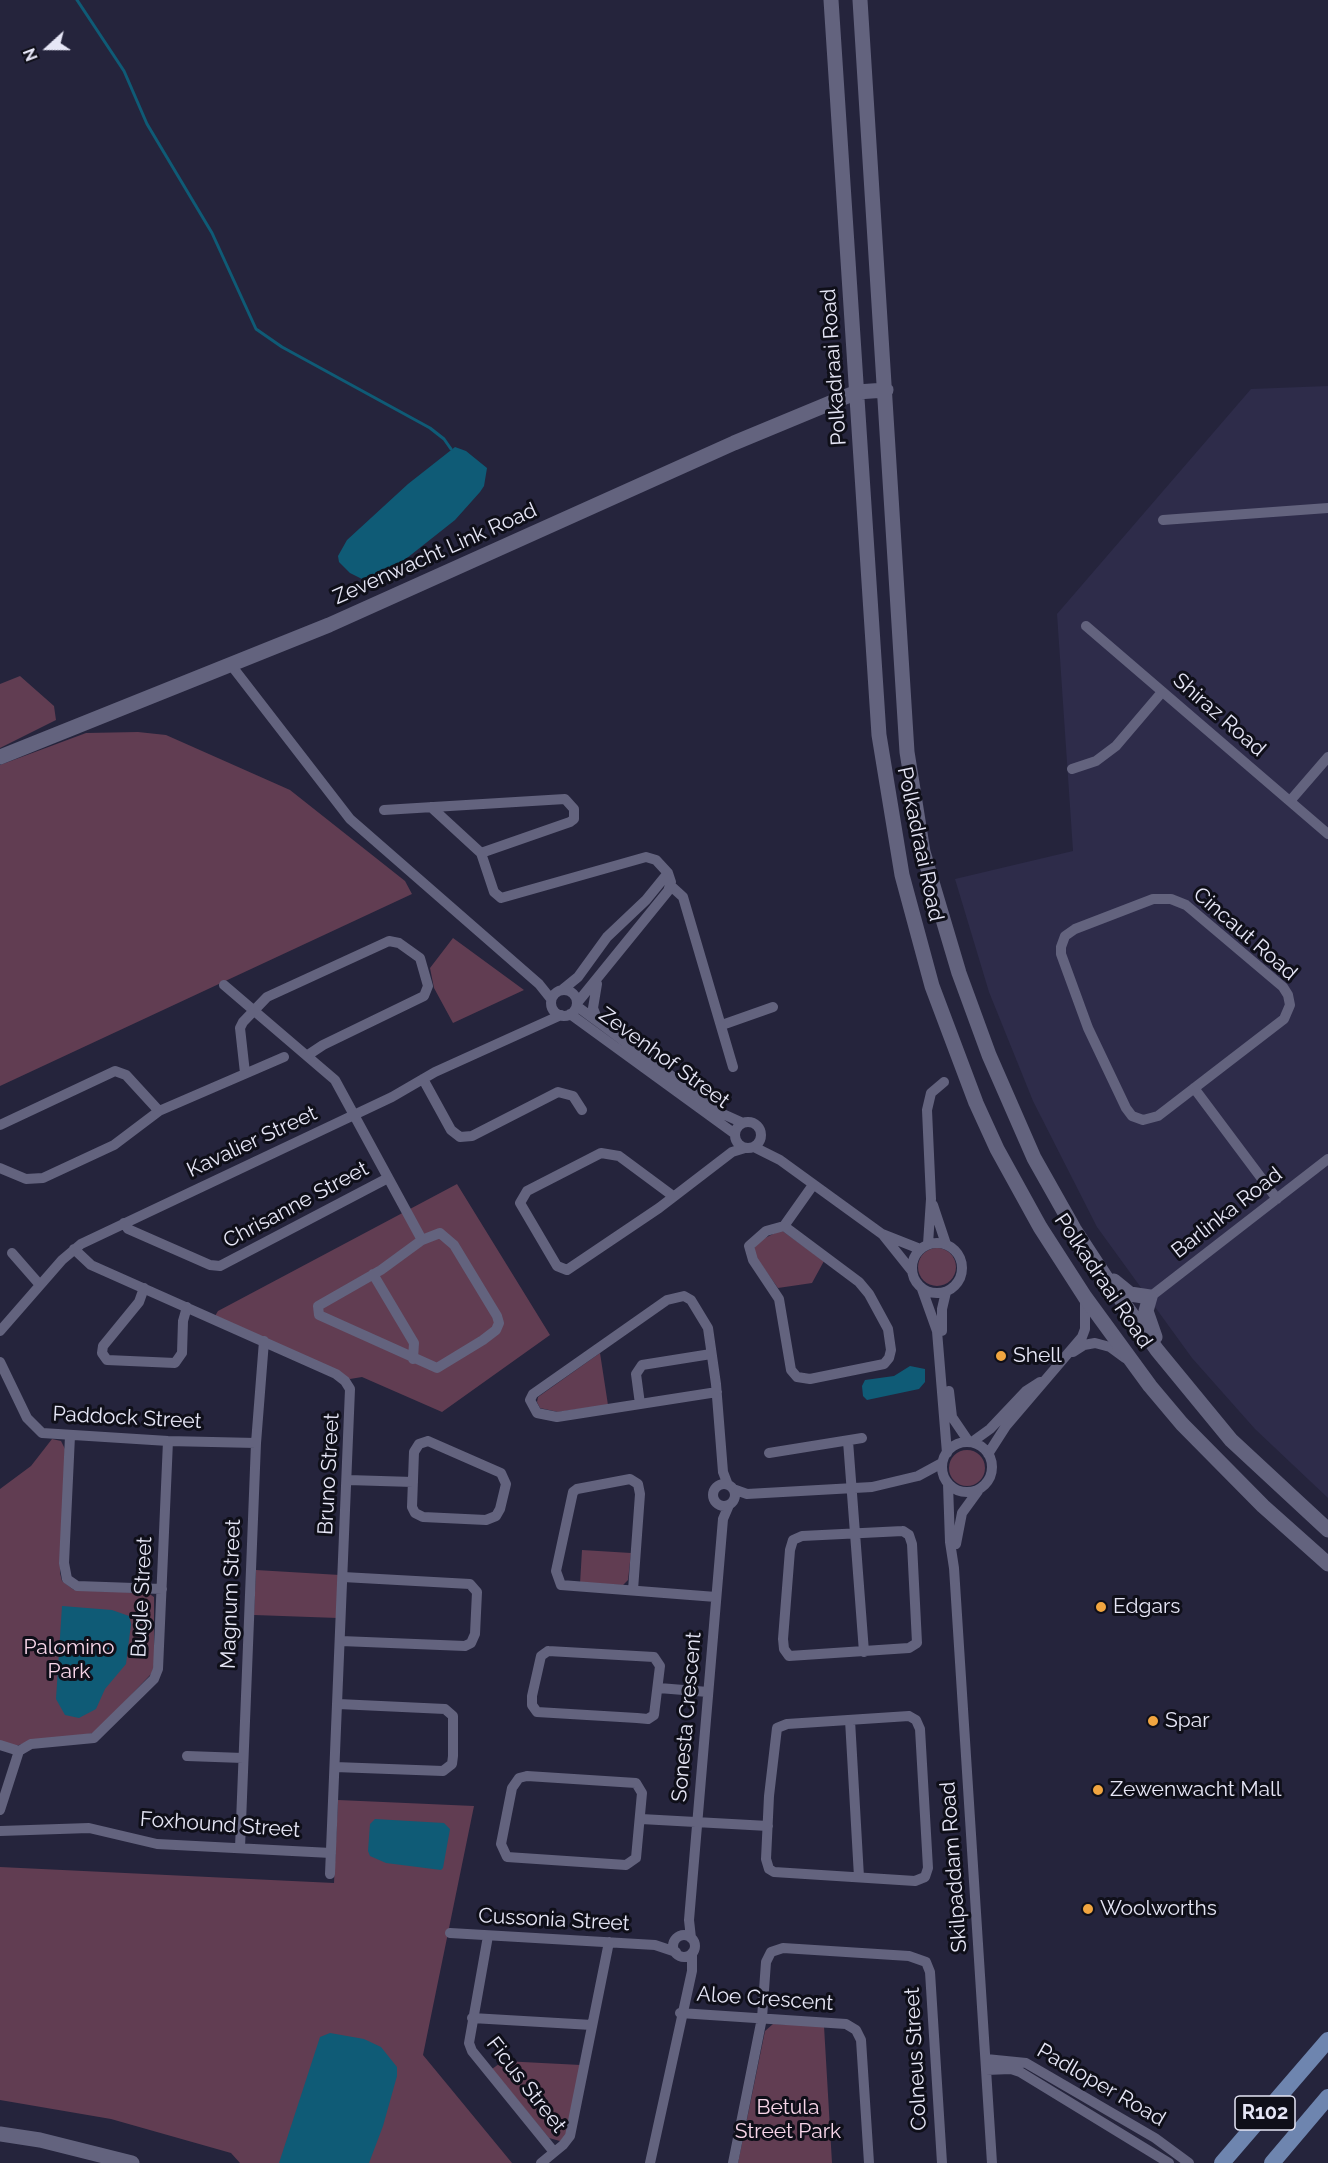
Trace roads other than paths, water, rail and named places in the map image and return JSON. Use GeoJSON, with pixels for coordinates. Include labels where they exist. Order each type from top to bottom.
{"type":"FeatureCollection","features":[{"type":"Feature","properties":{"kind":"main road","name":"Polkadraai Road"},"geometry":{"type":"LineString","coordinates":[[831,0],[879,735],[902,875],[932,986],[976,1103],[1023,1197],[1085,1297],[1137,1369],[1182,1424],[1263,1506],[1328,1564]]}},
{"type":"Feature","properties":{"kind":"main road","name":"Polkadraai Road"},"geometry":{"type":"LineString","coordinates":[[860,0],[907,752],[923,852],[959,973],[989,1055],[1034,1158],[1074,1229],[1141,1329],[1196,1400],[1251,1460],[1328,1530]]}},
{"type":"Feature","properties":{"kind":"main road","name":"Zevenwacht Link Road"},"geometry":{"type":"LineString","coordinates":[[0,757],[329,625],[734,442],[857,392],[886,390]]}},
{"type":"Feature","properties":{"kind":"main road"},"geometry":{"type":"LineString","coordinates":[[1074,1229],[1093,1249],[1121,1289],[1130,1294],[1150,1297],[1146,1311],[1153,1335],[1196,1400]]}},
{"type":"Feature","properties":{"kind":"main road","name":"R102"},"geometry":{"type":"LineString","coordinates":[[1222,2163],[1328,2040]]}},
{"type":"Feature","properties":{"kind":"main road","name":"R102"},"geometry":{"type":"LineString","coordinates":[[1272,2163],[1328,2097]]}},
{"type":"Feature","properties":{"kind":"main road"},"geometry":{"type":"LineString","coordinates":[[0,2134],[40,2140],[132,2163]]}},
{"type":"Feature","properties":{"kind":"street"},"geometry":{"type":"LineString","coordinates":[[1163,520],[1328,508]]}},
{"type":"Feature","properties":{"kind":"street","name":"Shiraz Road"},"geometry":{"type":"LineString","coordinates":[[1086,626],[1328,834]]}},
{"type":"Feature","properties":{"kind":"street"},"geometry":{"type":"LineString","coordinates":[[231,665],[350,819],[539,984],[564,1003]]}},
{"type":"Feature","properties":{"kind":"street"},"geometry":{"type":"LineString","coordinates":[[1072,769],[1106,755],[1162,692]]}},
{"type":"Feature","properties":{"kind":"street"},"geometry":{"type":"LineString","coordinates":[[1290,801],[1328,757]]}},
{"type":"Feature","properties":{"kind":"street"},"geometry":{"type":"LineString","coordinates":[[384,810],[565,799],[574,809],[574,819],[570,822],[481,853]]}},
{"type":"Feature","properties":{"kind":"street"},"geometry":{"type":"LineString","coordinates":[[431,807],[481,853],[494,892],[501,898],[646,857],[656,860],[668,873],[671,886],[683,897],[733,1067]]}},
{"type":"Feature","properties":{"kind":"street"},"geometry":{"type":"LineString","coordinates":[[564,1003],[578,977],[607,937],[646,900],[668,873]]}},
{"type":"Feature","properties":{"kind":"street"},"geometry":{"type":"LineString","coordinates":[[601,1024],[593,1008],[592,998],[598,981],[671,886]]}},
{"type":"Feature","properties":{"kind":"street","name":"Cincaut Road"},"geometry":{"type":"LineString","coordinates":[[1171,898],[1186,905],[1283,987],[1290,1005],[1284,1019],[1194,1088],[1151,1119],[1143,1120],[1132,1116],[1088,1028],[1061,954],[1062,941],[1068,932],[1153,899],[1171,898]]}},
{"type":"Feature","properties":{"kind":"street"},"geometry":{"type":"LineString","coordinates":[[245,1073],[240,1028],[267,997],[385,942],[399,943],[420,958],[428,986],[424,996],[323,1045],[308,1055]]}},
{"type":"Feature","properties":{"kind":"street"},"geometry":{"type":"LineString","coordinates":[[564,1003],[598,981]]}},
{"type":"Feature","properties":{"kind":"street"},"geometry":{"type":"LineString","coordinates":[[224,984],[335,1080],[422,1240]]}},
{"type":"Feature","properties":{"kind":"street","name":"Kavalier Street"},"geometry":{"type":"LineString","coordinates":[[0,1331],[74,1249],[545,1020],[564,1003]]}},
{"type":"Feature","properties":{"kind":"street","name":"Zevenhof Street"},"geometry":{"type":"LineString","coordinates":[[564,1003],[601,1024],[723,1114],[743,1123],[757,1125],[762,1136],[780,1160]]}},
{"type":"Feature","properties":{"kind":"street","name":"Zevenhof Street"},"geometry":{"type":"LineString","coordinates":[[564,1003],[735,1137],[749,1147],[780,1160],[882,1234],[911,1270]]}},
{"type":"Feature","properties":{"kind":"street"},"geometry":{"type":"LineString","coordinates":[[722,1025],[773,1007]]}},
{"type":"Feature","properties":{"kind":"street"},"geometry":{"type":"LineString","coordinates":[[0,1168],[26,1179],[43,1178],[114,1145],[159,1111],[284,1058]]}},
{"type":"Feature","properties":{"kind":"street"},"geometry":{"type":"LineString","coordinates":[[0,1125],[115,1071],[126,1075],[159,1111]]}},
{"type":"Feature","properties":{"kind":"street"},"geometry":{"type":"LineString","coordinates":[[423,1079],[452,1130],[460,1137],[472,1136],[558,1092],[573,1096],[582,1110]]}},
{"type":"Feature","properties":{"kind":"street"},"geometry":{"type":"LineString","coordinates":[[945,1082],[931,1093],[927,1110],[931,1198],[924,1246],[914,1256],[911,1270],[913,1278],[922,1289],[937,1331],[947,1481]]}},
{"type":"Feature","properties":{"kind":"street"},"geometry":{"type":"LineString","coordinates":[[1194,1088],[1277,1199]]}},
{"type":"Feature","properties":{"kind":"street","name":"Zevenhof Street"},"geometry":{"type":"LineString","coordinates":[[735,1137],[743,1123]]}},
{"type":"Feature","properties":{"kind":"street"},"geometry":{"type":"LineString","coordinates":[[673,1196],[619,1156],[601,1153],[527,1191],[520,1203],[522,1210],[557,1266],[567,1270],[673,1196],[732,1152],[749,1147],[762,1136]]}},
{"type":"Feature","properties":{"kind":"street"},"geometry":{"type":"LineString","coordinates":[[732,1152],[735,1137]]}},
{"type":"Feature","properties":{"kind":"street","name":"Barlinka Road"},"geometry":{"type":"LineString","coordinates":[[1150,1297],[1328,1160]]}},
{"type":"Feature","properties":{"kind":"street","name":"Chrisanne Street"},"geometry":{"type":"LineString","coordinates":[[124,1223],[128,1229],[210,1265],[220,1266],[388,1178]]}},
{"type":"Feature","properties":{"kind":"street"},"geometry":{"type":"LineString","coordinates":[[784,1226],[859,1282],[869,1294],[888,1329],[891,1350],[884,1364],[810,1379],[793,1373],[778,1299],[748,1250],[750,1243],[766,1231],[784,1226],[813,1185]]}},
{"type":"Feature","properties":{"kind":"street"},"geometry":{"type":"LineString","coordinates":[[922,1289],[934,1294],[946,1292],[957,1283],[962,1266],[957,1253],[946,1244],[931,1198]]}},
{"type":"Feature","properties":{"kind":"street"},"geometry":{"type":"LineString","coordinates":[[440,1233],[447,1236],[499,1323],[496,1330],[483,1340],[437,1368],[412,1359],[320,1315],[317,1311],[318,1306],[373,1274],[422,1240],[440,1233]]}},
{"type":"Feature","properties":{"kind":"street","name":"Zevenhof Street"},"geometry":{"type":"LineString","coordinates":[[882,1234],[924,1246]]}},
{"type":"Feature","properties":{"kind":"street"},"geometry":{"type":"LineString","coordinates":[[924,1246],[946,1244]]}},
{"type":"Feature","properties":{"kind":"street","name":"Bruno Street"},"geometry":{"type":"LineString","coordinates":[[74,1249],[91,1265],[264,1341],[341,1377],[348,1385],[352,1397],[330,1874]]}},
{"type":"Feature","properties":{"kind":"street"},"geometry":{"type":"LineString","coordinates":[[12,1253],[40,1285]]}},
{"type":"Feature","properties":{"kind":"street"},"geometry":{"type":"LineString","coordinates":[[373,1274],[414,1343],[412,1359]]}},
{"type":"Feature","properties":{"kind":"street"},"geometry":{"type":"LineString","coordinates":[[144,1288],[138,1302],[103,1346],[103,1356],[107,1360],[175,1363],[182,1353],[183,1321],[187,1307]]}},
{"type":"Feature","properties":{"kind":"street"},"geometry":{"type":"LineString","coordinates":[[918,1476],[947,1481],[960,1491],[981,1489],[992,1473],[988,1454],[971,1442],[955,1424],[950,1406],[941,1320],[946,1292]]}},
{"type":"Feature","properties":{"kind":"street"},"geometry":{"type":"LineString","coordinates":[[717,1392],[557,1417],[537,1413],[531,1408],[530,1401],[533,1394],[672,1297],[684,1296],[691,1300],[703,1316],[708,1328],[717,1392],[727,1504]]}},
{"type":"Feature","properties":{"kind":"street"},"geometry":{"type":"LineString","coordinates":[[988,1454],[1006,1426],[1042,1381],[1065,1357],[1085,1329],[1085,1297]]}},
{"type":"Feature","properties":{"kind":"street","name":"Magnum Street"},"geometry":{"type":"LineString","coordinates":[[240,1848],[256,1443],[264,1341]]}},
{"type":"Feature","properties":{"kind":"street"},"geometry":{"type":"LineString","coordinates":[[1065,1357],[1084,1345],[1095,1343],[1110,1347],[1137,1369]]}},
{"type":"Feature","properties":{"kind":"street"},"geometry":{"type":"LineString","coordinates":[[640,1404],[636,1374],[642,1365],[711,1354]]}},
{"type":"Feature","properties":{"kind":"street","name":"Paddock Street"},"geometry":{"type":"LineString","coordinates":[[0,1362],[31,1426],[42,1433],[168,1442],[256,1443]]}},
{"type":"Feature","properties":{"kind":"street"},"geometry":{"type":"LineString","coordinates":[[727,1504],[714,1494],[727,1487],[747,1494],[852,1488],[884,1485],[918,1476],[945,1458],[961,1443],[971,1442],[990,1429],[1026,1391],[1042,1381]]}},
{"type":"Feature","properties":{"kind":"street"},"geometry":{"type":"LineString","coordinates":[[70,1436],[64,1563],[67,1580],[76,1586],[162,1589]]}},
{"type":"Feature","properties":{"kind":"street"},"geometry":{"type":"LineString","coordinates":[[769,1453],[862,1438]]}},
{"type":"Feature","properties":{"kind":"street"},"geometry":{"type":"LineString","coordinates":[[429,1441],[498,1471],[504,1476],[506,1484],[498,1513],[486,1520],[418,1515],[412,1507],[413,1482],[415,1449],[422,1442],[429,1441]]}},
{"type":"Feature","properties":{"kind":"street"},"geometry":{"type":"LineString","coordinates":[[848,1441],[864,1652]]}},
{"type":"Feature","properties":{"kind":"street","name":"Bugle Street"},"geometry":{"type":"LineString","coordinates":[[19,1751],[31,1744],[94,1738],[150,1684],[158,1669],[168,1442]]}},
{"type":"Feature","properties":{"kind":"street"},"geometry":{"type":"LineString","coordinates":[[633,1590],[640,1494],[638,1484],[630,1479],[577,1489],[573,1492],[556,1571],[558,1583],[564,1586],[716,1597]]}},
{"type":"Feature","properties":{"kind":"street"},"geometry":{"type":"LineString","coordinates":[[348,1480],[413,1482]]}},
{"type":"Feature","properties":{"kind":"street","name":"Skilpaddam Road"},"geometry":{"type":"LineString","coordinates":[[947,1481],[992,2163]]}},
{"type":"Feature","properties":{"kind":"street","name":"Skilpaddam Road"},"geometry":{"type":"LineString","coordinates":[[954,1568],[958,1526],[966,1504],[981,1489]]}},
{"type":"Feature","properties":{"kind":"street"},"geometry":{"type":"LineString","coordinates":[[727,1504],[747,1494]]}},
{"type":"Feature","properties":{"kind":"street","name":"Sonesta Crescent"},"geometry":{"type":"LineString","coordinates":[[683,1946],[689,1920],[723,1519],[727,1504]]}},
{"type":"Feature","properties":{"kind":"street"},"geometry":{"type":"LineString","coordinates":[[903,1530],[909,1535],[912,1544],[917,1643],[909,1648],[789,1656],[783,1645],[791,1544],[802,1536],[855,1534],[903,1530]]}},
{"type":"Feature","properties":{"kind":"street"},"geometry":{"type":"LineString","coordinates":[[341,1641],[465,1646],[471,1643],[476,1634],[477,1592],[470,1584],[343,1577]]}},
{"type":"Feature","properties":{"kind":"street"},"geometry":{"type":"LineString","coordinates":[[548,1650],[651,1656],[657,1659],[660,1666],[659,1688],[656,1712],[648,1719],[541,1713],[532,1705],[541,1656],[548,1650]]}},
{"type":"Feature","properties":{"kind":"street"},"geometry":{"type":"LineString","coordinates":[[659,1688],[708,1692]]}},
{"type":"Feature","properties":{"kind":"street"},"geometry":{"type":"LineString","coordinates":[[335,1767],[443,1771],[452,1764],[453,1756],[453,1716],[446,1709],[338,1704]]}},
{"type":"Feature","properties":{"kind":"street"},"geometry":{"type":"LineString","coordinates":[[909,1716],[919,1724],[927,1856],[927,1874],[921,1880],[771,1871],[766,1859],[777,1728],[787,1724],[849,1720],[909,1716]]}},
{"type":"Feature","properties":{"kind":"street"},"geometry":{"type":"LineString","coordinates":[[849,1720],[859,1877]]}},
{"type":"Feature","properties":{"kind":"street"},"geometry":{"type":"LineString","coordinates":[[0,1746],[19,1751],[0,1810]]}},
{"type":"Feature","properties":{"kind":"street"},"geometry":{"type":"LineString","coordinates":[[188,1756],[243,1758]]}},
{"type":"Feature","properties":{"kind":"street"},"geometry":{"type":"LineString","coordinates":[[527,1776],[633,1782],[641,1789],[641,1819],[636,1858],[628,1864],[511,1858],[505,1855],[502,1848],[512,1788],[519,1778],[527,1776]]}},
{"type":"Feature","properties":{"kind":"street"},"geometry":{"type":"LineString","coordinates":[[641,1819],[768,1826]]}},
{"type":"Feature","properties":{"kind":"street","name":"Foxhound Street"},"geometry":{"type":"LineString","coordinates":[[0,1831],[89,1828],[157,1844],[331,1853]]}},
{"type":"Feature","properties":{"kind":"street","name":"Cussonia Street"},"geometry":{"type":"LineString","coordinates":[[450,1933],[683,1946]]}},
{"type":"Feature","properties":{"kind":"street","name":"Ficus Street"},"geometry":{"type":"LineString","coordinates":[[488,1936],[468,2038],[470,2047],[554,2152]]}},
{"type":"Feature","properties":{"kind":"street"},"geometry":{"type":"LineString","coordinates":[[541,2163],[570,2136],[609,1942]]}},
{"type":"Feature","properties":{"kind":"street","name":"Aloe Crescent"},"geometry":{"type":"LineString","coordinates":[[650,2163],[689,1975],[683,1946]]}},
{"type":"Feature","properties":{"kind":"street","name":"Colneus Street"},"geometry":{"type":"LineString","coordinates":[[762,2018],[766,1962],[771,1953],[779,1948],[909,1956],[923,1960],[930,1972],[942,2163]]}},
{"type":"Feature","properties":{"kind":"street","name":"Aloe Crescent"},"geometry":{"type":"LineString","coordinates":[[680,2013],[846,2024],[856,2030],[861,2040],[869,2163]]}},
{"type":"Feature","properties":{"kind":"street"},"geometry":{"type":"LineString","coordinates":[[472,2018],[592,2025]]}},
{"type":"Feature","properties":{"kind":"street"},"geometry":{"type":"LineString","coordinates":[[733,2163],[762,2018]]}},
{"type":"Feature","properties":{"kind":"street","name":"Padloper Road"},"geometry":{"type":"LineString","coordinates":[[986,2065],[1026,2063],[1155,2138],[1189,2163]]}},
{"type":"Feature","properties":{"kind":"street","name":"Padloper Road"},"geometry":{"type":"LineString","coordinates":[[986,2065],[1020,2072],[1168,2163]]}},
{"type":"Feature","properties":{"kind":"water"},"geometry":{"type":"Polygon","coordinates":[[[455,447],[466,451],[487,468],[484,486],[480,492],[455,520],[388,573],[370,583],[350,573],[339,562],[338,556],[347,540],[408,484],[455,447]]]}},
{"type":"Feature","properties":{"kind":"water"},"geometry":{"type":"Polygon","coordinates":[[[910,1366],[925,1369],[925,1382],[919,1389],[867,1400],[863,1396],[862,1386],[865,1380],[894,1376],[910,1366]]]}},
{"type":"Feature","properties":{"kind":"water"},"geometry":{"type":"Polygon","coordinates":[[[62,1606],[112,1610],[129,1616],[131,1624],[126,1664],[105,1689],[96,1709],[79,1718],[65,1715],[56,1699],[62,1606]]]}},
{"type":"Feature","properties":{"kind":"water"},"geometry":{"type":"Polygon","coordinates":[[[375,1819],[444,1823],[450,1829],[443,1868],[441,1870],[386,1863],[370,1856],[368,1851],[370,1824],[375,1819]]]}},
{"type":"Feature","properties":{"kind":"water"},"geometry":{"type":"Polygon","coordinates":[[[330,2033],[364,2039],[381,2047],[397,2067],[397,2076],[383,2126],[369,2163],[279,2163],[320,2037],[330,2033]]]}},
{"type":"Feature","properties":{"kind":"waterway"},"geometry":{"type":"LineString","coordinates":[[77,0],[124,71],[147,124],[212,233],[256,329],[282,347],[430,428],[444,439],[451,449]]}},
{"type":"Feature","properties":{"kind":"place","name":"Shell"},"geometry":{"type":"Point","coordinates":[1001,1356]}},
{"type":"Feature","properties":{"kind":"place","name":"Edgars"},"geometry":{"type":"Point","coordinates":[1101,1607]}},
{"type":"Feature","properties":{"kind":"place","name":"Spar"},"geometry":{"type":"Point","coordinates":[1153,1721]}},
{"type":"Feature","properties":{"kind":"place","name":"Zewenwacht Mall"},"geometry":{"type":"Point","coordinates":[1098,1790]}},
{"type":"Feature","properties":{"kind":"place","name":"Woolworths"},"geometry":{"type":"Point","coordinates":[1088,1909]}},
{"type":"Feature","properties":{"kind":"park label","name":"Palomino Park"},"geometry":{"type":"Point","coordinates":[69,1660]}},
{"type":"Feature","properties":{"kind":"park label","name":"Betula Street Park"},"geometry":{"type":"Point","coordinates":[788,2120]}}]}
